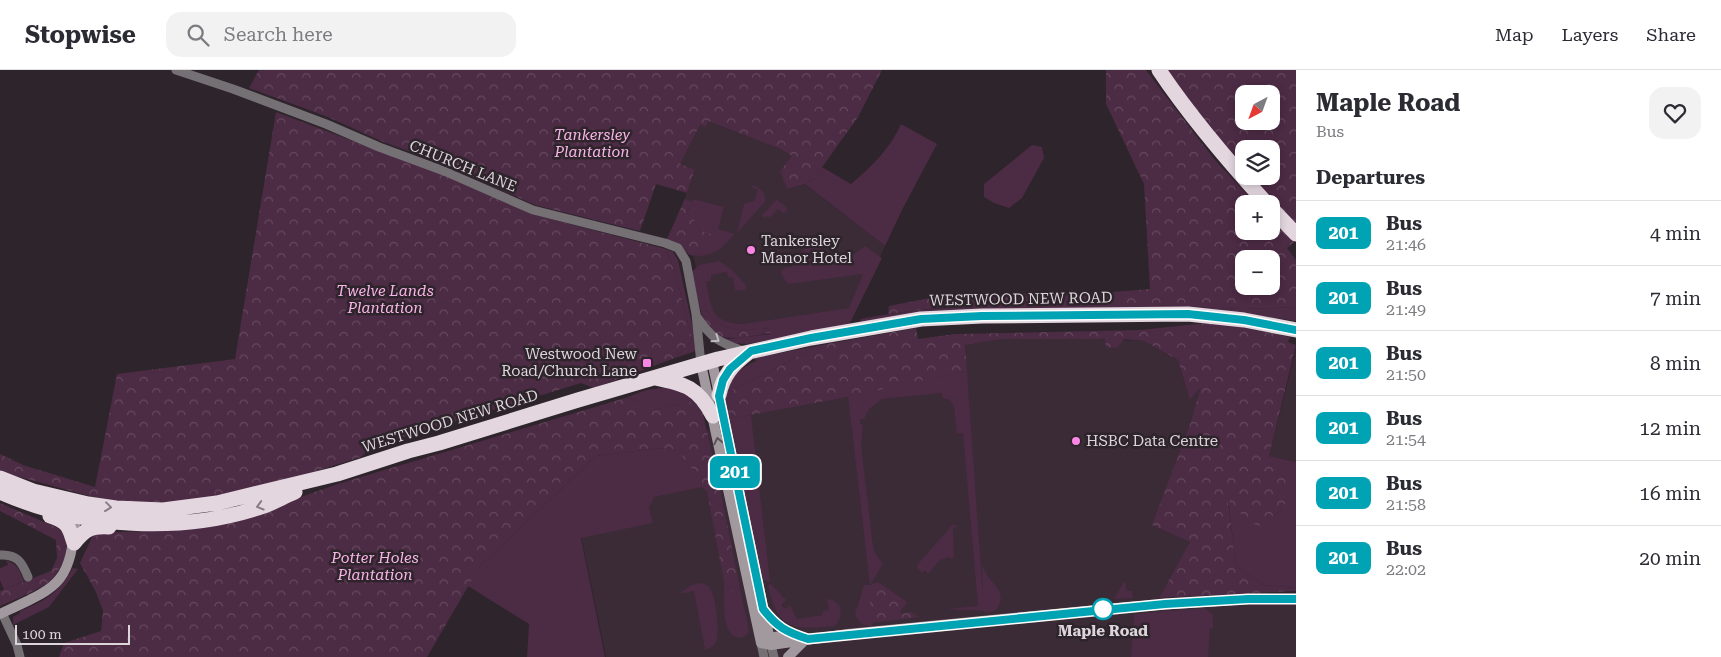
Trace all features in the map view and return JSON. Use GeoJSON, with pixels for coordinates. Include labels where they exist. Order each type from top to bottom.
{"type":"FeatureCollection","features":[{"type":"Feature","properties":{"kind":"highway"},"geometry":{"type":"LineString","coordinates":[[1159,70],[1184,107],[1258,195]]}},
{"type":"Feature","properties":{"kind":"highway"},"geometry":{"type":"LineString","coordinates":[[1280,217],[1296,234]]}},
{"type":"Feature","properties":{"kind":"highway","name":"WESTWOOD NEW ROAD"},"geometry":{"type":"LineString","coordinates":[[5,487],[88,504],[143,510],[187,508],[233,500],[337,474],[706,362],[748,352],[921,319],[1188,314],[1244,320],[1295,329]]}},
{"type":"Feature","properties":{"kind":"highway"},"geometry":{"type":"LineString","coordinates":[[719,396],[723,380],[730,369],[748,352]]}},
{"type":"Feature","properties":{"kind":"highway"},"geometry":{"type":"LineString","coordinates":[[653,378],[680,383],[695,391],[706,403],[713,416]]}},
{"type":"Feature","properties":{"kind":"highway","name":"WESTWOOD NEW ROAD"},"geometry":{"type":"LineString","coordinates":[[76,516],[124,522],[182,523],[266,505],[337,474]]}},
{"type":"Feature","properties":{"kind":"highway"},"geometry":{"type":"LineString","coordinates":[[5,487],[73,508],[76,516]]}},
{"type":"Feature","properties":{"kind":"highway"},"geometry":{"type":"LineString","coordinates":[[5,487],[31,510],[67,523],[74,543]]}},
{"type":"Feature","properties":{"kind":"highway"},"geometry":{"type":"LineString","coordinates":[[76,516],[80,509],[88,504]]}},
{"type":"Feature","properties":{"kind":"highway"},"geometry":{"type":"LineString","coordinates":[[74,543],[87,529],[99,526],[130,529],[149,523]]}},
{"type":"Feature","properties":{"kind":"street","name":"CHURCH LANE"},"geometry":{"type":"LineString","coordinates":[[176,70],[326,124],[444,171],[533,210],[665,242],[674,246],[681,251],[686,262],[706,362]]}},
{"type":"Feature","properties":{"kind":"street","name":"CHURCH LANE"},"geometry":{"type":"LineString","coordinates":[[696,314],[714,338],[728,346],[748,352]]}},
{"type":"Feature","properties":{"kind":"street"},"geometry":{"type":"LineString","coordinates":[[706,362],[719,396],[763,609],[767,642],[764,657]]}},
{"type":"Feature","properties":{"kind":"street"},"geometry":{"type":"LineString","coordinates":[[706,362],[713,416],[767,642],[774,657]]}},
{"type":"Feature","properties":{"kind":"street"},"geometry":{"type":"LineString","coordinates":[[20,657],[17,645],[1,614],[43,594],[55,585],[69,564],[74,543],[76,516]]}},
{"type":"Feature","properties":{"kind":"street"},"geometry":{"type":"LineString","coordinates":[[0,555],[9,555],[20,560],[28,577]]}},
{"type":"Feature","properties":{"kind":"street"},"geometry":{"type":"LineString","coordinates":[[767,642],[798,642],[808,639],[1156,604],[1248,599],[1296,599]]}},
{"type":"Feature","properties":{"kind":"street"},"geometry":{"type":"LineString","coordinates":[[763,609],[776,624],[794,635],[808,639]]}},
{"type":"Feature","properties":{"kind":"street"},"geometry":{"type":"LineString","coordinates":[[767,642],[794,635]]}},
{"type":"Feature","properties":{"kind":"street"},"geometry":{"type":"LineString","coordinates":[[788,657],[808,639]]}},
{"type":"Feature","properties":{"kind":"shaded area"},"geometry":{"type":"Polygon","coordinates":[[[708,121],[780,149],[792,156],[787,189],[805,184],[885,246],[851,321],[748,330],[711,319],[692,253],[679,243],[667,239],[695,171],[680,164],[700,125],[708,121]]]}},
{"type":"Feature","properties":{"kind":"shaded area"},"geometry":{"type":"Polygon","coordinates":[[[1075,338],[1144,341],[1178,360],[1190,400],[1202,386],[1153,525],[1191,542],[1159,598],[1165,603],[1296,599],[1296,657],[606,657],[570,481],[695,437],[744,410],[966,371],[965,345],[1003,339],[1075,338]]]}},
{"type":"Feature","properties":{"kind":"shaded area"},"geometry":{"type":"Polygon","coordinates":[[[1296,349],[1296,462],[1269,456],[1296,349]]]}},
{"type":"Feature","properties":{"kind":"green space","name":"Tankersley Plantation"},"geometry":{"type":"Polygon","coordinates":[[[259,70],[882,70],[858,117],[815,177],[805,184],[787,189],[780,171],[792,156],[780,149],[708,121],[706,127],[700,125],[680,164],[695,170],[687,193],[656,184],[640,231],[535,205],[447,165],[381,141],[328,117],[249,88],[259,70]]]}},
{"type":"Feature","properties":{"kind":"green space"},"geometry":{"type":"Polygon","coordinates":[[[1106,70],[1146,70],[1214,159],[1235,182],[1235,185],[1238,185],[1248,195],[1235,195],[1235,240],[1280,240],[1280,229],[1294,242],[1287,248],[1296,260],[1296,307],[1242,309],[1154,305],[1003,306],[945,307],[888,314],[889,306],[949,294],[1100,293],[1150,289],[1144,184],[1106,104],[1106,70]]]}},
{"type":"Feature","properties":{"kind":"green space"},"geometry":{"type":"Polygon","coordinates":[[[1165,70],[1296,70],[1296,224],[1280,207],[1280,195],[1269,195],[1259,185],[1280,185],[1280,140],[1235,140],[1235,158],[1217,138],[1165,70]]]}},
{"type":"Feature","properties":{"kind":"green space","name":"Twelve Lands Plantation"},"geometry":{"type":"Polygon","coordinates":[[[276,112],[441,174],[531,214],[666,249],[676,275],[692,340],[675,358],[594,388],[581,383],[370,448],[361,457],[237,496],[144,507],[93,497],[0,470],[0,454],[23,465],[95,487],[117,374],[235,359],[276,112]]]}},
{"type":"Feature","properties":{"kind":"green space"},"geometry":{"type":"Polygon","coordinates":[[[901,124],[937,144],[885,246],[805,184],[815,177],[822,167],[851,184],[879,157],[897,133],[901,124]]]}},
{"type":"Feature","properties":{"kind":"green space"},"geometry":{"type":"Polygon","coordinates":[[[1032,145],[1042,147],[1044,158],[1022,198],[1009,208],[984,197],[984,184],[1032,145]]]}},
{"type":"Feature","properties":{"kind":"green space"},"geometry":{"type":"Polygon","coordinates":[[[751,185],[762,190],[765,202],[737,233],[744,204],[754,201],[758,190],[751,185]]]}},
{"type":"Feature","properties":{"kind":"green space"},"geometry":{"type":"Polygon","coordinates":[[[685,199],[693,203],[688,208],[687,213],[700,230],[717,236],[716,242],[708,242],[708,250],[703,252],[701,256],[690,255],[677,243],[667,239],[685,199]]]}},
{"type":"Feature","properties":{"kind":"green space"},"geometry":{"type":"Polygon","coordinates":[[[693,199],[724,207],[718,229],[735,234],[724,246],[707,255],[701,256],[708,241],[717,236],[700,230],[687,213],[693,199]]]}},
{"type":"Feature","properties":{"kind":"green space"},"geometry":{"type":"Polygon","coordinates":[[[777,199],[788,209],[784,214],[778,209],[770,218],[768,216],[765,218],[762,215],[777,199]]]}},
{"type":"Feature","properties":{"kind":"green space"},"geometry":{"type":"Polygon","coordinates":[[[813,242],[837,263],[849,252],[853,255],[865,246],[882,258],[851,321],[847,325],[747,344],[732,343],[721,338],[729,339],[770,334],[770,328],[734,329],[718,323],[707,310],[701,312],[691,273],[699,265],[719,261],[731,269],[746,285],[745,290],[735,291],[733,278],[728,277],[727,272],[711,275],[711,281],[706,282],[712,307],[715,313],[725,321],[743,324],[849,308],[863,274],[788,284],[781,274],[781,271],[785,268],[791,267],[797,255],[813,242]]]}},
{"type":"Feature","properties":{"kind":"green space"},"geometry":{"type":"Polygon","coordinates":[[[666,249],[673,252],[678,260],[697,347],[696,351],[675,358],[692,340],[676,275],[666,249]]]}},
{"type":"Feature","properties":{"kind":"green space"},"geometry":{"type":"Polygon","coordinates":[[[1043,304],[1154,305],[1242,309],[1296,307],[1296,321],[1220,310],[1174,307],[861,322],[860,319],[896,313],[970,306],[1043,304]]]}},
{"type":"Feature","properties":{"kind":"green space"},"geometry":{"type":"Polygon","coordinates":[[[707,310],[712,318],[726,327],[744,330],[771,328],[770,333],[738,338],[720,336],[706,324],[701,312],[707,310]]]}},
{"type":"Feature","properties":{"kind":"green space"},"geometry":{"type":"Polygon","coordinates":[[[1215,322],[1290,337],[1288,342],[1296,345],[1269,456],[1295,476],[1283,509],[1272,516],[1266,527],[1249,523],[1228,500],[1236,566],[1264,585],[1296,588],[1296,591],[1159,598],[1190,542],[1152,525],[1190,424],[1201,387],[1190,400],[1178,360],[1144,341],[1124,339],[1117,348],[1106,347],[1105,339],[1003,339],[965,345],[967,371],[837,399],[728,419],[719,396],[760,377],[816,346],[916,328],[918,339],[955,334],[1141,330],[1215,322]]]}},
{"type":"Feature","properties":{"kind":"green space"},"geometry":{"type":"Polygon","coordinates":[[[816,346],[760,377],[728,392],[734,377],[741,369],[756,361],[755,358],[816,346]]]}},
{"type":"Feature","properties":{"kind":"green space"},"geometry":{"type":"Polygon","coordinates":[[[967,371],[983,598],[982,564],[1000,592],[1000,604],[995,611],[985,613],[984,611],[945,609],[978,606],[963,433],[957,434],[954,407],[950,400],[943,398],[941,393],[882,399],[869,409],[864,419],[860,419],[860,424],[863,424],[861,445],[873,546],[875,553],[883,564],[870,585],[848,396],[967,371]]]}},
{"type":"Feature","properties":{"kind":"green space"},"geometry":{"type":"Polygon","coordinates":[[[669,387],[686,392],[702,409],[678,404],[654,410],[641,405],[634,399],[625,398],[646,390],[669,387]]]}},
{"type":"Feature","properties":{"kind":"green space","name":"Potter Holes Plantation"},"geometry":{"type":"Polygon","coordinates":[[[625,398],[634,399],[641,405],[650,405],[654,410],[678,404],[683,398],[702,409],[741,593],[732,591],[724,582],[707,491],[702,487],[701,475],[691,468],[677,450],[659,448],[596,456],[480,566],[427,657],[59,657],[64,643],[101,631],[103,611],[96,592],[80,563],[94,533],[177,530],[260,511],[341,483],[625,398]]]}},
{"type":"Feature","properties":{"kind":"green space"},"geometry":{"type":"Polygon","coordinates":[[[751,415],[770,582],[763,580],[728,419],[751,415]]]}},
{"type":"Feature","properties":{"kind":"green space"},"geometry":{"type":"Polygon","coordinates":[[[659,448],[677,450],[691,468],[701,475],[702,487],[654,497],[649,508],[653,523],[581,538],[605,657],[527,657],[529,624],[468,586],[480,566],[596,456],[659,448]]]}},
{"type":"Feature","properties":{"kind":"green space"},"geometry":{"type":"Polygon","coordinates":[[[1269,456],[1296,462],[1296,588],[1264,585],[1236,566],[1228,498],[1249,523],[1272,516],[1283,509],[1269,456]]]}},
{"type":"Feature","properties":{"kind":"green space"},"geometry":{"type":"Polygon","coordinates":[[[0,503],[65,531],[67,545],[65,558],[59,570],[50,581],[0,606],[0,591],[51,571],[57,558],[56,540],[0,511],[0,503]]]}},
{"type":"Feature","properties":{"kind":"green space"},"geometry":{"type":"Polygon","coordinates":[[[953,524],[958,527],[953,528],[954,559],[946,557],[944,560],[942,558],[928,574],[925,570],[922,573],[917,568],[917,565],[953,524]]]}},
{"type":"Feature","properties":{"kind":"green space"},"geometry":{"type":"Polygon","coordinates":[[[6,560],[16,566],[24,581],[4,590],[0,580],[0,568],[8,565],[6,560]]]}},
{"type":"Feature","properties":{"kind":"green space"},"geometry":{"type":"Polygon","coordinates":[[[73,568],[78,569],[49,607],[13,625],[13,617],[20,613],[20,611],[51,595],[62,584],[73,568]]]}},
{"type":"Feature","properties":{"kind":"green space"},"geometry":{"type":"Polygon","coordinates":[[[1125,580],[1127,591],[1132,591],[1133,598],[1114,599],[1125,580]]]}},
{"type":"Feature","properties":{"kind":"green space"},"geometry":{"type":"Polygon","coordinates":[[[724,582],[732,591],[741,593],[749,630],[748,634],[742,638],[733,636],[727,625],[724,611],[724,582]]]}},
{"type":"Feature","properties":{"kind":"green space"},"geometry":{"type":"Polygon","coordinates":[[[878,582],[907,602],[900,612],[902,614],[911,612],[919,617],[870,623],[870,585],[878,582]]]}},
{"type":"Feature","properties":{"kind":"green space"},"geometry":{"type":"Polygon","coordinates":[[[698,583],[707,585],[712,591],[717,615],[717,640],[714,645],[705,650],[694,591],[679,594],[698,583]]]}},
{"type":"Feature","properties":{"kind":"green space"},"geometry":{"type":"Polygon","coordinates":[[[771,584],[786,600],[781,605],[785,609],[790,605],[797,619],[823,615],[823,611],[829,610],[827,599],[833,600],[839,605],[841,614],[839,621],[835,626],[809,628],[790,624],[782,619],[776,611],[768,585],[771,584]]]}},
{"type":"Feature","properties":{"kind":"green space"},"geometry":{"type":"Polygon","coordinates":[[[864,585],[870,585],[870,623],[874,622],[871,626],[866,626],[861,623],[855,614],[864,585]]]}},
{"type":"Feature","properties":{"kind":"green space"},"geometry":{"type":"Polygon","coordinates":[[[1205,608],[1213,615],[1213,629],[1210,628],[1208,657],[1131,657],[1134,614],[1205,608]]]}},
{"type":"Feature","properties":{"kind":"bus line","name":"201"},"geometry":{"type":"LineString","coordinates":[[1296,330],[1218,316],[1188,314],[982,316],[921,319],[811,338],[751,351],[730,369],[723,380],[719,396],[763,609],[770,619],[782,629],[794,635],[808,639],[1127,607],[1248,599],[1296,599]]}},
{"type":"Feature","properties":{"kind":"place","name":"Tankersley Manor Hotel"},"geometry":{"type":"Point","coordinates":[751,250]}},
{"type":"Feature","properties":{"kind":"place","name":"Westwood New Road/Church Lane"},"geometry":{"type":"Point","coordinates":[647,363]}},
{"type":"Feature","properties":{"kind":"place","name":"HSBC Data Centre"},"geometry":{"type":"Point","coordinates":[1076,441]}},
{"type":"Feature","properties":{"kind":"place","name":"Maple Road"},"geometry":{"type":"Point","coordinates":[1103,609]}}]}
